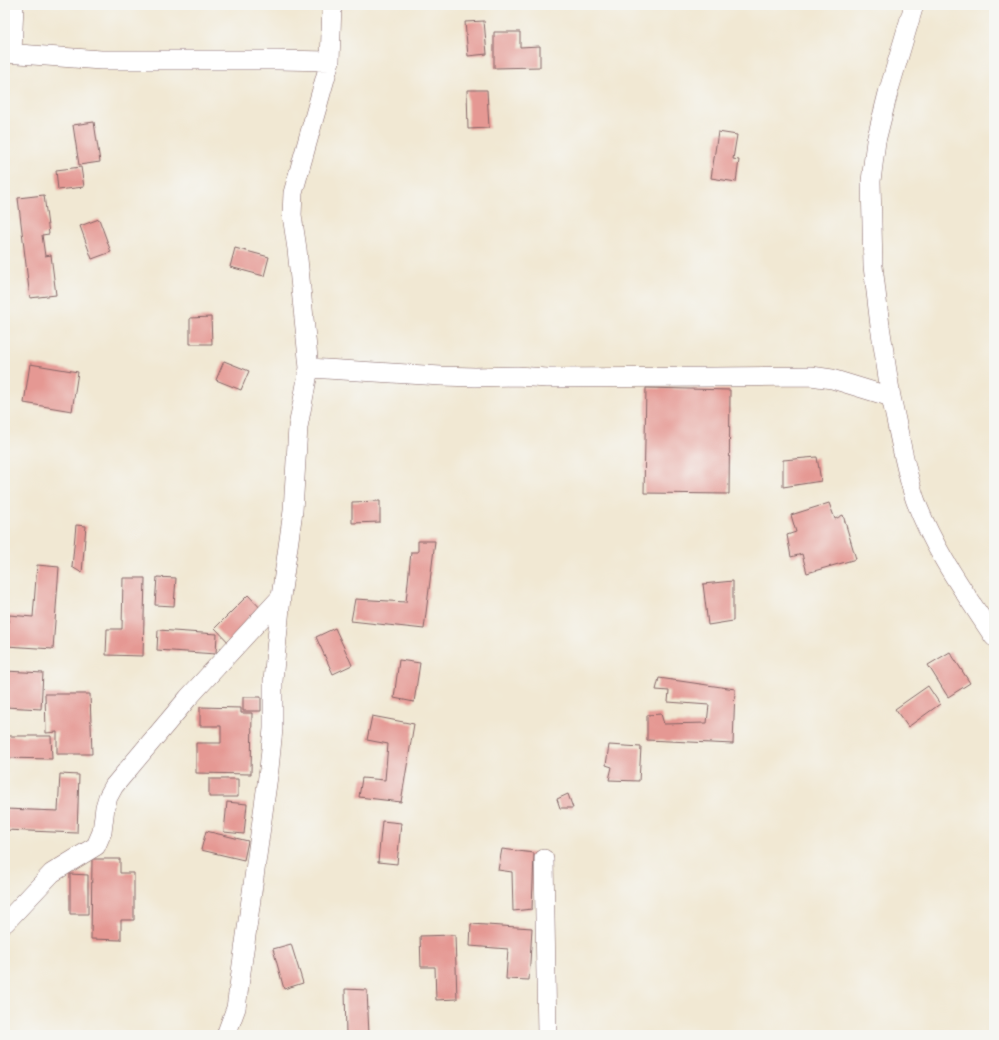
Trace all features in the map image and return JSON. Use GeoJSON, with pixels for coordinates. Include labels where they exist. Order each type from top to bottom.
{"type":"FeatureCollection","features":[{"type":"Feature","properties":{"kind":"street"},"geometry":{"type":"LineString","coordinates":[[14,5],[8,53],[101,60],[330,61]]}},
{"type":"Feature","properties":{"kind":"street"},"geometry":{"type":"LineString","coordinates":[[226,1035],[236,1008],[269,769],[273,729],[273,681],[281,597],[293,511],[298,427],[309,368],[297,249],[292,215],[293,194],[330,61],[332,5]]}},
{"type":"Feature","properties":{"kind":"street"},"geometry":{"type":"LineString","coordinates":[[914,5],[876,140],[871,181],[873,266],[880,326],[903,453],[918,504],[928,528],[954,577],[994,637]]}},
{"type":"Feature","properties":{"kind":"street"},"geometry":{"type":"LineString","coordinates":[[309,368],[468,377],[517,376],[547,378],[667,378],[812,376],[832,379],[892,397]]}},
{"type":"Feature","properties":{"kind":"street"},"geometry":{"type":"LineString","coordinates":[[5,923],[52,873],[96,846],[102,832],[108,797],[114,786],[188,698],[281,597]]}},
{"type":"Feature","properties":{"kind":"street"},"geometry":{"type":"LineString","coordinates":[[544,859],[547,1035]]}},
{"type":"Feature","properties":{"kind":"building"},"geometry":{"type":"Polygon","coordinates":[[[484,21],[487,54],[468,56],[465,22],[484,21]]]}},
{"type":"Feature","properties":{"kind":"building"},"geometry":{"type":"Polygon","coordinates":[[[494,32],[520,32],[520,47],[540,46],[540,67],[494,68],[494,32]]]}},
{"type":"Feature","properties":{"kind":"building"},"geometry":{"type":"Polygon","coordinates":[[[467,90],[487,90],[489,128],[468,129],[467,90]]]}},
{"type":"Feature","properties":{"kind":"building"},"geometry":{"type":"Polygon","coordinates":[[[94,122],[100,162],[79,165],[73,125],[94,122]]]}},
{"type":"Feature","properties":{"kind":"building"},"geometry":{"type":"Polygon","coordinates":[[[718,132],[737,135],[733,159],[739,160],[736,182],[711,178],[718,132]]]}},
{"type":"Feature","properties":{"kind":"building"},"geometry":{"type":"Polygon","coordinates":[[[81,167],[84,187],[58,190],[56,170],[81,167]]]}},
{"type":"Feature","properties":{"kind":"building"},"geometry":{"type":"Polygon","coordinates":[[[44,195],[49,234],[42,235],[45,256],[51,255],[56,295],[30,298],[18,198],[44,195]]]}},
{"type":"Feature","properties":{"kind":"building"},"geometry":{"type":"Polygon","coordinates":[[[99,219],[111,252],[92,259],[80,226],[99,219]]]}},
{"type":"Feature","properties":{"kind":"building"},"geometry":{"type":"Polygon","coordinates":[[[235,248],[269,257],[264,276],[230,267],[235,248]]]}},
{"type":"Feature","properties":{"kind":"building"},"geometry":{"type":"Polygon","coordinates":[[[211,317],[212,344],[190,344],[190,318],[211,317]]]}},
{"type":"Feature","properties":{"kind":"building"},"geometry":{"type":"Polygon","coordinates":[[[224,361],[249,371],[241,390],[216,380],[224,361]]]}},
{"type":"Feature","properties":{"kind":"building"},"geometry":{"type":"Polygon","coordinates":[[[30,364],[78,372],[72,411],[24,403],[30,364]]]}},
{"type":"Feature","properties":{"kind":"building"},"geometry":{"type":"Polygon","coordinates":[[[646,388],[730,390],[729,494],[644,493],[646,388]]]}},
{"type":"Feature","properties":{"kind":"building"},"geometry":{"type":"Polygon","coordinates":[[[817,457],[821,481],[783,487],[783,460],[817,457]]]}},
{"type":"Feature","properties":{"kind":"building"},"geometry":{"type":"Polygon","coordinates":[[[380,501],[380,522],[352,523],[352,502],[380,501]]]}},
{"type":"Feature","properties":{"kind":"building"},"geometry":{"type":"Polygon","coordinates":[[[829,503],[835,519],[843,515],[856,559],[807,573],[802,554],[791,557],[787,535],[796,532],[791,515],[829,503]]]}},
{"type":"Feature","properties":{"kind":"building"},"geometry":{"type":"Polygon","coordinates":[[[76,525],[86,526],[82,573],[72,567],[76,525]]]}},
{"type":"Feature","properties":{"kind":"building"},"geometry":{"type":"Polygon","coordinates":[[[418,541],[435,541],[424,629],[351,621],[355,599],[406,602],[411,552],[418,552],[418,541]]]}},
{"type":"Feature","properties":{"kind":"building"},"geometry":{"type":"Polygon","coordinates":[[[37,565],[59,567],[53,649],[6,646],[9,615],[33,617],[37,565]]]}},
{"type":"Feature","properties":{"kind":"building"},"geometry":{"type":"Polygon","coordinates":[[[157,577],[176,578],[174,606],[155,605],[157,577]]]}},
{"type":"Feature","properties":{"kind":"building"},"geometry":{"type":"Polygon","coordinates":[[[123,578],[145,578],[143,656],[106,655],[107,629],[122,629],[123,578]]]}},
{"type":"Feature","properties":{"kind":"building"},"geometry":{"type":"Polygon","coordinates":[[[733,581],[733,621],[708,625],[703,584],[733,581]]]}},
{"type":"Feature","properties":{"kind":"building"},"geometry":{"type":"Polygon","coordinates":[[[248,595],[265,613],[232,646],[215,628],[248,595]]]}},
{"type":"Feature","properties":{"kind":"building"},"geometry":{"type":"Polygon","coordinates":[[[335,628],[352,665],[333,674],[316,637],[335,628]]]}},
{"type":"Feature","properties":{"kind":"building"},"geometry":{"type":"Polygon","coordinates":[[[158,630],[217,634],[216,654],[157,650],[158,630]]]}},
{"type":"Feature","properties":{"kind":"building"},"geometry":{"type":"Polygon","coordinates":[[[950,652],[970,683],[948,697],[928,665],[950,652]]]}},
{"type":"Feature","properties":{"kind":"building"},"geometry":{"type":"Polygon","coordinates":[[[399,660],[420,663],[414,702],[394,698],[399,660]]]}},
{"type":"Feature","properties":{"kind":"building"},"geometry":{"type":"Polygon","coordinates":[[[5,671],[43,673],[41,709],[5,707],[5,671]]]}},
{"type":"Feature","properties":{"kind":"building"},"geometry":{"type":"Polygon","coordinates":[[[659,678],[735,689],[733,744],[647,740],[647,715],[661,714],[664,724],[707,723],[709,705],[668,702],[669,691],[656,690],[659,678]]]}},
{"type":"Feature","properties":{"kind":"building"},"geometry":{"type":"Polygon","coordinates":[[[928,686],[940,704],[908,727],[895,709],[928,686]]]}},
{"type":"Feature","properties":{"kind":"building"},"geometry":{"type":"Polygon","coordinates":[[[45,694],[90,694],[92,754],[57,754],[57,732],[46,733],[45,694]]]}},
{"type":"Feature","properties":{"kind":"building"},"geometry":{"type":"Polygon","coordinates":[[[243,697],[261,697],[261,711],[243,711],[243,697]]]}},
{"type":"Feature","properties":{"kind":"building"},"geometry":{"type":"Polygon","coordinates":[[[200,707],[241,708],[241,713],[252,713],[251,774],[196,773],[196,743],[221,743],[221,726],[200,726],[200,707]]]}},
{"type":"Feature","properties":{"kind":"building"},"geometry":{"type":"Polygon","coordinates":[[[372,716],[414,724],[401,802],[359,797],[362,778],[385,780],[388,744],[367,740],[372,716]]]}},
{"type":"Feature","properties":{"kind":"building"},"geometry":{"type":"Polygon","coordinates":[[[5,736],[51,736],[52,759],[5,758],[5,736]]]}},
{"type":"Feature","properties":{"kind":"building"},"geometry":{"type":"Polygon","coordinates":[[[609,745],[641,747],[639,781],[609,780],[612,767],[606,765],[609,745]]]}},
{"type":"Feature","properties":{"kind":"building"},"geometry":{"type":"Polygon","coordinates":[[[60,774],[79,775],[77,833],[5,830],[5,809],[58,811],[60,774]]]}},
{"type":"Feature","properties":{"kind":"building"},"geometry":{"type":"Polygon","coordinates":[[[209,779],[238,779],[238,797],[209,797],[209,779]]]}},
{"type":"Feature","properties":{"kind":"building"},"geometry":{"type":"Polygon","coordinates":[[[568,794],[573,808],[560,808],[557,799],[568,794]]]}},
{"type":"Feature","properties":{"kind":"building"},"geometry":{"type":"Polygon","coordinates":[[[227,802],[247,804],[244,834],[224,832],[227,802]]]}},
{"type":"Feature","properties":{"kind":"building"},"geometry":{"type":"Polygon","coordinates":[[[382,821],[401,823],[397,864],[378,862],[382,821]]]}},
{"type":"Feature","properties":{"kind":"building"},"geometry":{"type":"Polygon","coordinates":[[[206,831],[248,841],[244,860],[201,850],[206,831]]]}},
{"type":"Feature","properties":{"kind":"building"},"geometry":{"type":"Polygon","coordinates":[[[502,849],[534,853],[532,909],[513,911],[512,872],[498,870],[502,849]]]}},
{"type":"Feature","properties":{"kind":"building"},"geometry":{"type":"Polygon","coordinates":[[[92,859],[120,859],[120,873],[134,873],[134,920],[121,920],[121,940],[91,939],[92,859]]]}},
{"type":"Feature","properties":{"kind":"building"},"geometry":{"type":"Polygon","coordinates":[[[70,874],[88,875],[88,914],[70,914],[70,874]]]}},
{"type":"Feature","properties":{"kind":"building"},"geometry":{"type":"Polygon","coordinates":[[[471,924],[532,928],[529,980],[506,979],[508,949],[470,946],[471,924]]]}},
{"type":"Feature","properties":{"kind":"building"},"geometry":{"type":"Polygon","coordinates":[[[455,935],[457,999],[436,1000],[435,967],[421,967],[420,936],[455,935]]]}},
{"type":"Feature","properties":{"kind":"building"},"geometry":{"type":"Polygon","coordinates":[[[291,944],[303,983],[284,989],[273,949],[291,944]]]}},
{"type":"Feature","properties":{"kind":"building"},"geometry":{"type":"Polygon","coordinates":[[[345,989],[367,990],[369,1035],[346,1035],[345,989]]]}}]}
